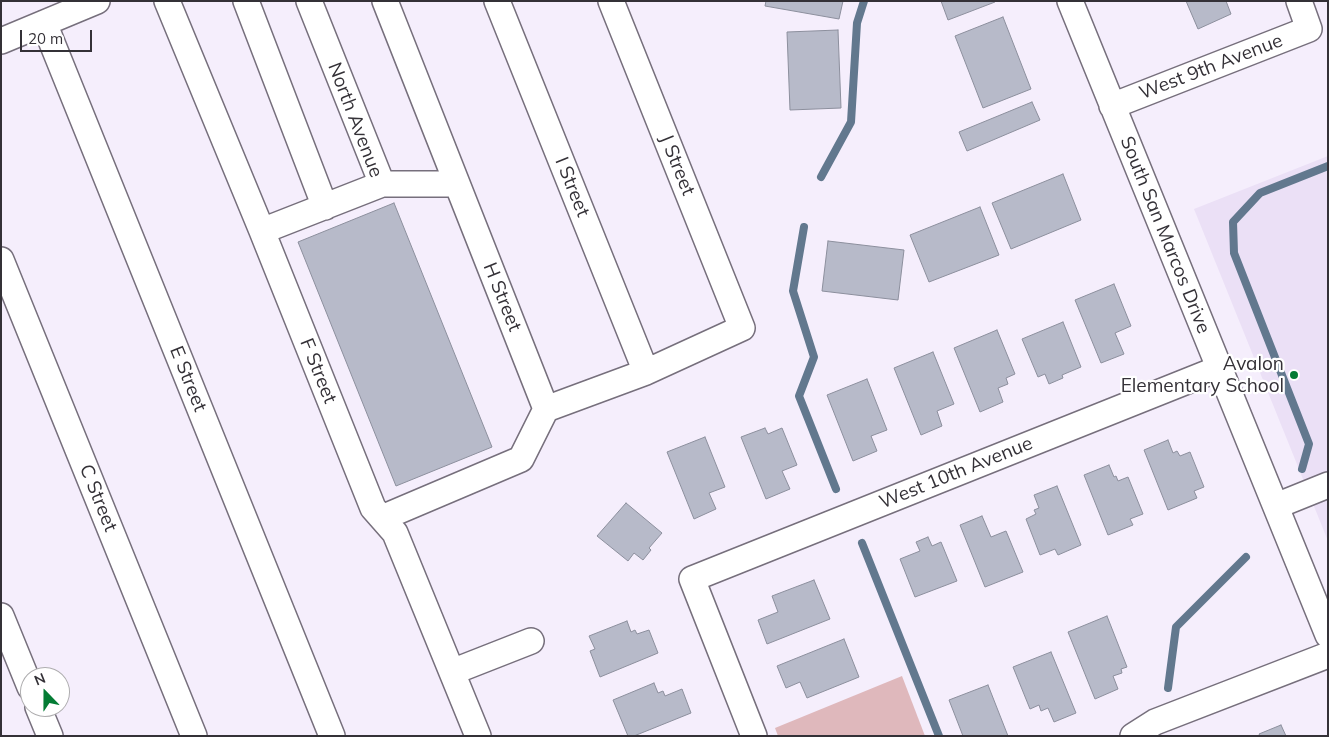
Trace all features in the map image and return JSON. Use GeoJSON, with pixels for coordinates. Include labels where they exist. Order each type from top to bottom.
{"type":"FeatureCollection","features":[{"type":"Feature","properties":{"kind":"street"},"geometry":{"type":"LineString","coordinates":[[1,41],[97,1]]}},
{"type":"Feature","properties":{"kind":"street","name":"F Street"},"geometry":{"type":"LineString","coordinates":[[166,1],[262,231],[373,508],[395,533],[478,736]]}},
{"type":"Feature","properties":{"kind":"street"},"geometry":{"type":"LineString","coordinates":[[246,1],[325,206]]}},
{"type":"Feature","properties":{"kind":"street","name":"North Avenue"},"geometry":{"type":"LineString","coordinates":[[262,231],[382,184],[308,1]]}},
{"type":"Feature","properties":{"kind":"street","name":"H Street"},"geometry":{"type":"LineString","coordinates":[[385,1],[546,409]]}},
{"type":"Feature","properties":{"kind":"street","name":"I Street"},"geometry":{"type":"LineString","coordinates":[[497,1],[646,372]]}},
{"type":"Feature","properties":{"kind":"street","name":"J Street"},"geometry":{"type":"LineString","coordinates":[[611,1],[742,328],[646,372]]}},
{"type":"Feature","properties":{"kind":"street","name":"South San Marcos Drive"},"geometry":{"type":"LineString","coordinates":[[1070,1],[1328,635]]}},
{"type":"Feature","properties":{"kind":"street","name":"West 9th Avenue"},"geometry":{"type":"LineString","coordinates":[[1112,106],[1309,29],[1298,1]]}},
{"type":"Feature","properties":{"kind":"street","name":"E Street"},"geometry":{"type":"LineString","coordinates":[[44,23],[332,736]]}},
{"type":"Feature","properties":{"kind":"street"},"geometry":{"type":"LineString","coordinates":[[382,184],[457,184]]}},
{"type":"Feature","properties":{"kind":"street","name":"C Street"},"geometry":{"type":"LineString","coordinates":[[1,260],[194,736]]}},
{"type":"Feature","properties":{"kind":"street","name":"West 10th Avenue"},"geometry":{"type":"LineString","coordinates":[[754,736],[692,579],[1220,368]]}},
{"type":"Feature","properties":{"kind":"street"},"geometry":{"type":"LineString","coordinates":[[382,518],[521,459],[546,409],[646,372]]}},
{"type":"Feature","properties":{"kind":"street"},"geometry":{"type":"LineString","coordinates":[[1276,506],[1328,485]]}},
{"type":"Feature","properties":{"kind":"street"},"geometry":{"type":"LineString","coordinates":[[1,616],[22,667]]}},
{"type":"Feature","properties":{"kind":"street"},"geometry":{"type":"LineString","coordinates":[[452,672],[531,641]]}},
{"type":"Feature","properties":{"kind":"street"},"geometry":{"type":"LineString","coordinates":[[1132,736],[1155,722],[1328,655]]}},
{"type":"Feature","properties":{"kind":"street"},"geometry":{"type":"LineString","coordinates":[[42,717],[50,736]]}},
{"type":"Feature","properties":{"kind":"shaded area","name":"Avalon Elementary School"},"geometry":{"type":"Polygon","coordinates":[[[1328,156],[1328,541],[1194,209],[1328,156]]]}},
{"type":"Feature","properties":{"kind":"shaded area"},"geometry":{"type":"Polygon","coordinates":[[[902,676],[925,736],[778,736],[775,728],[902,676]]]}},
{"type":"Feature","properties":{"kind":"building"},"geometry":{"type":"Polygon","coordinates":[[[766,1],[843,1],[839,19],[765,6],[766,1]]]}},
{"type":"Feature","properties":{"kind":"building"},"geometry":{"type":"Polygon","coordinates":[[[941,1],[995,1],[995,2],[948,20],[941,1]]]}},
{"type":"Feature","properties":{"kind":"building"},"geometry":{"type":"Polygon","coordinates":[[[1186,1],[1226,1],[1231,14],[1198,29],[1186,1]]]}},
{"type":"Feature","properties":{"kind":"building"},"geometry":{"type":"Polygon","coordinates":[[[1003,17],[1031,89],[983,108],[955,36],[1003,17]]]}},
{"type":"Feature","properties":{"kind":"building"},"geometry":{"type":"Polygon","coordinates":[[[838,30],[841,108],[790,110],[787,32],[838,30]]]}},
{"type":"Feature","properties":{"kind":"building"},"geometry":{"type":"Polygon","coordinates":[[[1032,102],[1040,120],[967,151],[959,132],[1032,102]]]}},
{"type":"Feature","properties":{"kind":"building"},"geometry":{"type":"Polygon","coordinates":[[[1063,174],[1081,220],[1011,249],[992,203],[1063,174]]]}},
{"type":"Feature","properties":{"kind":"building"},"geometry":{"type":"Polygon","coordinates":[[[394,203],[492,447],[396,486],[298,242],[394,203]]]}},
{"type":"Feature","properties":{"kind":"building"},"geometry":{"type":"Polygon","coordinates":[[[980,207],[999,255],[929,282],[910,235],[980,207]]]}},
{"type":"Feature","properties":{"kind":"building"},"geometry":{"type":"Polygon","coordinates":[[[828,241],[904,250],[898,300],[822,291],[828,241]]]}},
{"type":"Feature","properties":{"kind":"building"},"geometry":{"type":"Polygon","coordinates":[[[1114,284],[1131,326],[1115,333],[1124,354],[1101,363],[1075,300],[1114,284]]]}},
{"type":"Feature","properties":{"kind":"building"},"geometry":{"type":"Polygon","coordinates":[[[1063,322],[1081,367],[1062,375],[1063,378],[1049,384],[1045,374],[1038,377],[1022,339],[1063,322]]]}},
{"type":"Feature","properties":{"kind":"building"},"geometry":{"type":"Polygon","coordinates":[[[997,330],[1015,374],[1006,378],[1008,384],[998,388],[1003,402],[980,412],[954,348],[997,330]]]}},
{"type":"Feature","properties":{"kind":"building"},"geometry":{"type":"Polygon","coordinates":[[[933,352],[954,404],[937,411],[942,426],[921,435],[894,368],[933,352]]]}},
{"type":"Feature","properties":{"kind":"building"},"geometry":{"type":"Polygon","coordinates":[[[867,379],[887,430],[871,436],[877,451],[853,461],[827,395],[867,379]]]}},
{"type":"Feature","properties":{"kind":"building"},"geometry":{"type":"Polygon","coordinates":[[[765,428],[768,434],[782,428],[797,465],[782,471],[790,489],[766,499],[741,437],[765,428]]]}},
{"type":"Feature","properties":{"kind":"building"},"geometry":{"type":"Polygon","coordinates":[[[705,437],[725,487],[709,493],[716,509],[694,519],[667,452],[705,437]]]}},
{"type":"Feature","properties":{"kind":"building"},"geometry":{"type":"Polygon","coordinates":[[[1168,440],[1173,453],[1177,451],[1180,456],[1190,452],[1204,487],[1194,491],[1197,498],[1168,510],[1144,450],[1168,440]]]}},
{"type":"Feature","properties":{"kind":"building"},"geometry":{"type":"Polygon","coordinates":[[[1109,465],[1114,477],[1116,476],[1118,481],[1128,477],[1143,514],[1130,519],[1133,525],[1108,535],[1084,475],[1109,465]]]}},
{"type":"Feature","properties":{"kind":"building"},"geometry":{"type":"Polygon","coordinates":[[[1057,486],[1081,545],[1058,555],[1055,549],[1040,555],[1026,519],[1036,514],[1034,510],[1039,508],[1034,495],[1057,486]]]}},
{"type":"Feature","properties":{"kind":"building"},"geometry":{"type":"Polygon","coordinates":[[[626,503],[662,533],[649,548],[651,550],[643,560],[634,553],[628,561],[597,536],[626,503]]]}},
{"type":"Feature","properties":{"kind":"building"},"geometry":{"type":"Polygon","coordinates":[[[982,516],[991,537],[1006,531],[1023,572],[985,587],[960,525],[982,516]]]}},
{"type":"Feature","properties":{"kind":"building"},"geometry":{"type":"Polygon","coordinates":[[[928,537],[932,546],[941,542],[957,581],[915,597],[900,559],[920,551],[916,542],[928,537]]]}},
{"type":"Feature","properties":{"kind":"building"},"geometry":{"type":"Polygon","coordinates":[[[814,580],[830,619],[767,644],[758,620],[778,612],[772,596],[814,580]]]}},
{"type":"Feature","properties":{"kind":"building"},"geometry":{"type":"Polygon","coordinates":[[[1107,616],[1127,667],[1121,669],[1122,673],[1113,676],[1118,689],[1095,699],[1068,632],[1107,616]]]}},
{"type":"Feature","properties":{"kind":"building"},"geometry":{"type":"Polygon","coordinates":[[[627,621],[631,632],[635,630],[637,634],[649,630],[658,653],[600,677],[590,651],[595,649],[589,636],[627,621]]]}},
{"type":"Feature","properties":{"kind":"building"},"geometry":{"type":"Polygon","coordinates":[[[844,639],[859,677],[807,698],[800,682],[786,688],[777,666],[844,639]]]}},
{"type":"Feature","properties":{"kind":"building"},"geometry":{"type":"Polygon","coordinates":[[[1051,652],[1076,713],[1054,722],[1048,708],[1041,711],[1039,705],[1030,709],[1013,667],[1051,652]]]}},
{"type":"Feature","properties":{"kind":"building"},"geometry":{"type":"Polygon","coordinates":[[[654,683],[658,693],[663,691],[665,696],[682,689],[691,713],[634,736],[628,736],[613,700],[654,683]]]}},
{"type":"Feature","properties":{"kind":"building"},"geometry":{"type":"Polygon","coordinates":[[[988,685],[1008,736],[963,736],[949,700],[988,685]]]}},
{"type":"Feature","properties":{"kind":"building"},"geometry":{"type":"Polygon","coordinates":[[[1281,725],[1286,736],[1260,736],[1259,734],[1281,725]]]}},
{"type":"Feature","properties":{"kind":"waterway"},"geometry":{"type":"LineString","coordinates":[[821,177],[851,122],[857,23],[864,1]]}},
{"type":"Feature","properties":{"kind":"waterway"},"geometry":{"type":"LineString","coordinates":[[1302,469],[1309,444],[1234,253],[1233,222],[1260,193],[1328,166]]}},
{"type":"Feature","properties":{"kind":"waterway"},"geometry":{"type":"LineString","coordinates":[[804,227],[793,291],[814,357],[799,396],[836,489]]}},
{"type":"Feature","properties":{"kind":"waterway"},"geometry":{"type":"LineString","coordinates":[[862,543],[939,736]]}},
{"type":"Feature","properties":{"kind":"waterway"},"geometry":{"type":"LineString","coordinates":[[1168,688],[1176,627],[1246,557]]}},
{"type":"Feature","properties":{"kind":"place","name":"Avalon Elementary School"},"geometry":{"type":"Point","coordinates":[1294,375]}}]}
